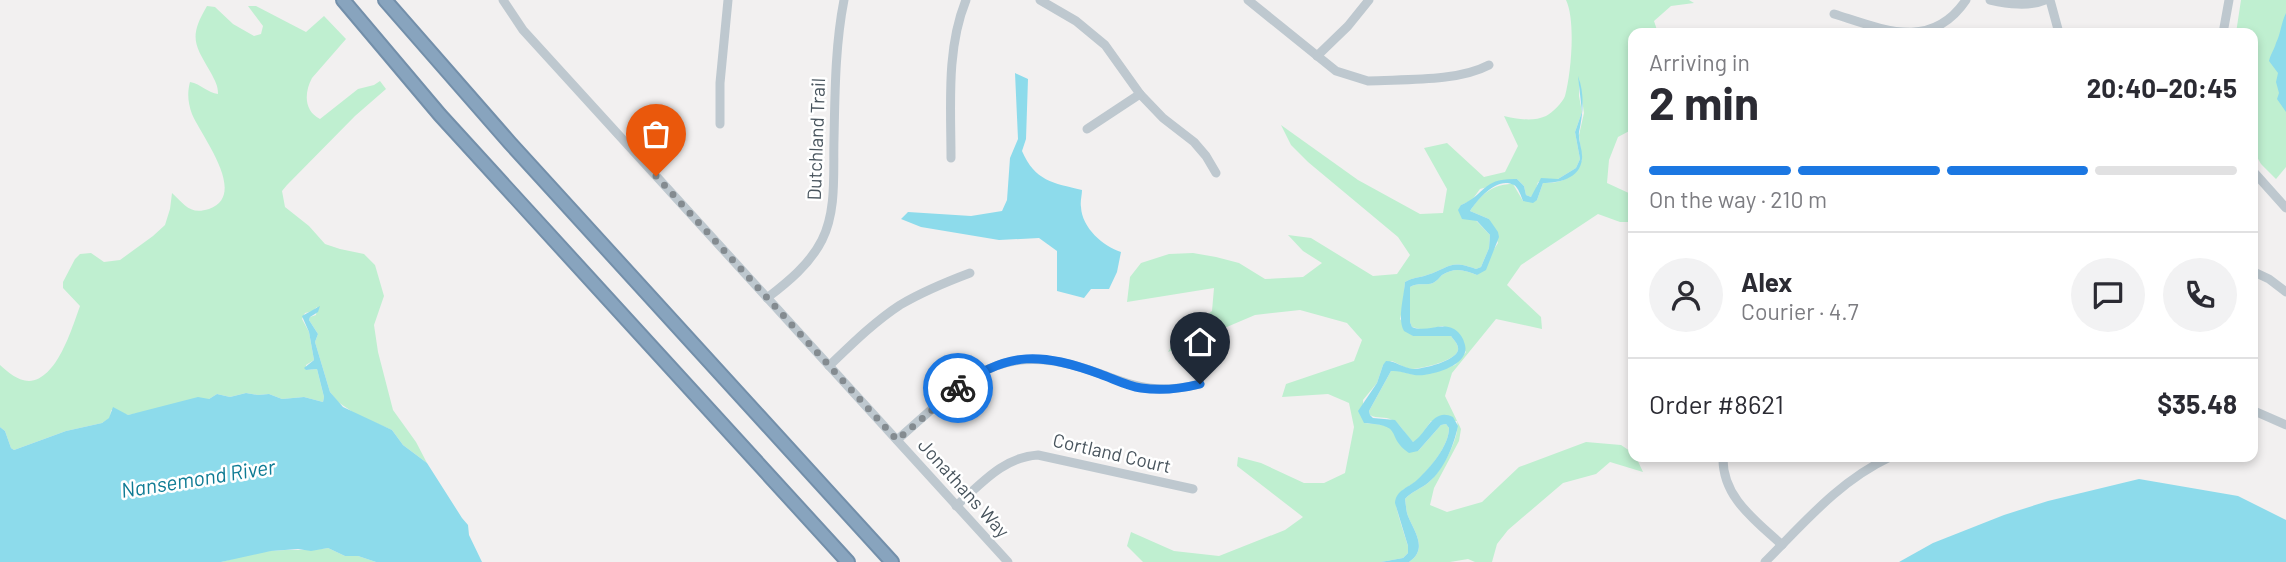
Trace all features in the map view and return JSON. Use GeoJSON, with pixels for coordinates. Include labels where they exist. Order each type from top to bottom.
{"type":"FeatureCollection","features":[{"type":"Feature","properties":{"kind":"highway"},"geometry":{"type":"LineString","coordinates":[[343,0],[440,115],[848,562]]}},
{"type":"Feature","properties":{"kind":"highway"},"geometry":{"type":"LineString","coordinates":[[385,0],[510,144],[892,562]]}},
{"type":"Feature","properties":{"kind":"street","name":"Jonathans Way"},"geometry":{"type":"LineString","coordinates":[[503,0],[523,30],[1008,562]]}},
{"type":"Feature","properties":{"kind":"street"},"geometry":{"type":"LineString","coordinates":[[720,124],[720,83],[728,0]]}},
{"type":"Feature","properties":{"kind":"street","name":"Dutchland Trail"},"geometry":{"type":"LineString","coordinates":[[767,298],[815,252],[827,228],[832,202],[835,71],[844,0]]}},
{"type":"Feature","properties":{"kind":"street"},"geometry":{"type":"LineString","coordinates":[[951,158],[954,41],[959,16],[966,0]]}},
{"type":"Feature","properties":{"kind":"street"},"geometry":{"type":"LineString","coordinates":[[1040,0],[1076,21],[1105,45],[1140,94],[1163,118],[1194,142],[1216,173]]}},
{"type":"Feature","properties":{"kind":"street"},"geometry":{"type":"LineString","coordinates":[[1248,0],[1336,71],[1368,81],[1460,74],[1475,72],[1489,65]]}},
{"type":"Feature","properties":{"kind":"street"},"geometry":{"type":"LineString","coordinates":[[1317,55],[1348,26],[1369,0]]}},
{"type":"Feature","properties":{"kind":"street"},"geometry":{"type":"LineString","coordinates":[[1934,28],[1958,12],[1966,0]]}},
{"type":"Feature","properties":{"kind":"street"},"geometry":{"type":"LineString","coordinates":[[1990,0],[2011,4],[2031,4],[2047,0],[2057,28]]}},
{"type":"Feature","properties":{"kind":"street"},"geometry":{"type":"LineString","coordinates":[[2224,28],[2229,0]]}},
{"type":"Feature","properties":{"kind":"street"},"geometry":{"type":"LineString","coordinates":[[1834,14],[1879,28]]}},
{"type":"Feature","properties":{"kind":"street"},"geometry":{"type":"LineString","coordinates":[[1087,129],[1140,94]]}},
{"type":"Feature","properties":{"kind":"street"},"geometry":{"type":"LineString","coordinates":[[2258,177],[2286,208]]}},
{"type":"Feature","properties":{"kind":"street"},"geometry":{"type":"LineString","coordinates":[[829,366],[900,306],[970,274]]}},
{"type":"Feature","properties":{"kind":"street"},"geometry":{"type":"LineString","coordinates":[[2258,274],[2286,292]]}},
{"type":"Feature","properties":{"kind":"street"},"geometry":{"type":"LineString","coordinates":[[897,440],[976,374],[1020,359],[1049,359],[1138,388],[1170,390],[1200,384]]}},
{"type":"Feature","properties":{"kind":"street"},"geometry":{"type":"LineString","coordinates":[[2258,413],[2286,425]]}},
{"type":"Feature","properties":{"kind":"street","name":"Cortland Court"},"geometry":{"type":"LineString","coordinates":[[956,506],[1006,463],[1027,456],[1049,456],[1193,489]]}},
{"type":"Feature","properties":{"kind":"street"},"geometry":{"type":"LineString","coordinates":[[1723,462],[1724,477],[1734,497],[1782,545]]}},
{"type":"Feature","properties":{"kind":"street"},"geometry":{"type":"LineString","coordinates":[[1765,562],[1844,484],[1880,462]]}},
{"type":"Feature","properties":{"kind":"green space"},"geometry":{"type":"Polygon","coordinates":[[[1566,0],[1689,0],[1694,3],[1671,6],[1654,21],[1656,28],[1628,28],[1628,132],[1618,137],[1609,160],[1607,183],[1628,193],[1628,222],[1598,214],[1521,265],[1507,285],[1541,317],[1542,329],[1496,319],[1452,373],[1445,396],[1461,429],[1459,441],[1434,488],[1430,505],[1447,512],[1482,502],[1519,467],[1586,442],[1621,445],[1628,450],[1628,462],[1638,462],[1643,472],[1610,462],[1596,474],[1563,483],[1508,530],[1497,544],[1492,562],[1475,562],[1468,559],[1409,562],[1415,557],[1419,546],[1407,514],[1405,499],[1429,482],[1439,470],[1453,444],[1457,421],[1431,421],[1418,440],[1413,442],[1395,422],[1370,415],[1369,411],[1391,371],[1415,375],[1435,372],[1455,365],[1466,352],[1443,326],[1424,330],[1412,327],[1410,287],[1433,283],[1442,275],[1455,270],[1477,275],[1498,243],[1489,219],[1470,211],[1488,191],[1513,184],[1523,201],[1537,200],[1543,183],[1557,182],[1574,171],[1582,160],[1579,135],[1584,113],[1579,79],[1582,112],[1575,132],[1580,159],[1576,168],[1558,179],[1538,182],[1531,197],[1526,195],[1524,186],[1517,179],[1480,189],[1472,200],[1461,205],[1490,235],[1489,248],[1481,267],[1476,269],[1455,265],[1405,282],[1400,319],[1413,336],[1451,336],[1458,348],[1452,357],[1424,367],[1410,369],[1392,361],[1383,365],[1377,383],[1363,400],[1364,423],[1392,427],[1396,437],[1418,451],[1441,425],[1446,424],[1449,428],[1446,442],[1433,463],[1418,480],[1401,492],[1397,499],[1396,506],[1408,553],[1403,558],[1381,562],[1143,562],[1127,546],[1131,532],[1174,551],[1219,556],[1285,530],[1303,517],[1237,466],[1238,457],[1261,463],[1304,483],[1324,483],[1345,473],[1354,427],[1349,403],[1328,394],[1282,397],[1286,384],[1354,361],[1362,340],[1347,323],[1300,310],[1255,315],[1168,352],[1176,339],[1212,311],[1214,288],[1127,302],[1130,277],[1141,263],[1169,254],[1193,253],[1239,263],[1265,279],[1303,277],[1322,263],[1303,251],[1288,235],[1311,238],[1373,276],[1397,274],[1410,255],[1398,237],[1308,162],[1291,145],[1281,125],[1358,180],[1420,214],[1443,213],[1447,189],[1424,148],[1447,143],[1484,177],[1505,172],[1518,146],[1504,116],[1541,118],[1554,110],[1565,96],[1571,61],[1569,9],[1566,0]]]}},
{"type":"Feature","properties":{"kind":"green space"},"geometry":{"type":"Polygon","coordinates":[[[2241,0],[2286,0],[2286,167],[2276,179],[2258,159],[2258,28],[2237,28],[2241,0]]]}},
{"type":"Feature","properties":{"kind":"green space"},"geometry":{"type":"Polygon","coordinates":[[[207,6],[215,7],[233,24],[254,36],[261,34],[263,26],[248,6],[256,6],[306,32],[324,16],[346,39],[309,84],[308,106],[320,119],[358,89],[380,81],[386,89],[355,116],[282,191],[285,207],[309,226],[325,244],[364,254],[375,265],[384,296],[374,325],[393,410],[427,463],[403,445],[392,430],[357,415],[338,402],[330,392],[315,342],[318,334],[309,320],[316,315],[317,307],[305,313],[302,319],[309,332],[314,360],[306,365],[306,370],[317,369],[323,402],[304,397],[282,399],[269,394],[246,393],[230,397],[217,394],[209,399],[128,415],[111,410],[110,418],[102,423],[66,431],[14,450],[5,431],[0,427],[0,365],[21,379],[29,381],[39,378],[55,363],[68,339],[80,306],[63,288],[63,282],[75,259],[80,254],[91,253],[104,262],[120,260],[165,225],[172,193],[188,208],[197,211],[209,209],[220,202],[224,179],[219,164],[192,114],[188,98],[190,82],[218,94],[216,83],[196,41],[197,26],[207,6]]]}},
{"type":"Feature","properties":{"kind":"green space"},"geometry":{"type":"Polygon","coordinates":[[[328,548],[345,556],[358,556],[376,562],[221,562],[278,550],[328,548]]]}},
{"type":"Feature","properties":{"kind":"water"},"geometry":{"type":"Polygon","coordinates":[[[2286,13],[2286,112],[2277,99],[2278,73],[2269,61],[2286,13]]]}},
{"type":"Feature","properties":{"kind":"water"},"geometry":{"type":"Polygon","coordinates":[[[1015,73],[1028,79],[1026,139],[1022,151],[1027,161],[1046,179],[1082,190],[1082,215],[1089,229],[1101,241],[1121,252],[1117,272],[1109,289],[1091,289],[1084,298],[1057,291],[1057,251],[1039,238],[999,240],[921,227],[901,219],[908,212],[971,216],[1002,211],[1007,200],[1010,158],[1018,139],[1015,73]]]}},
{"type":"Feature","properties":{"kind":"water"},"geometry":{"type":"Polygon","coordinates":[[[1578,76],[1582,90],[1582,112],[1578,76]]]}},
{"type":"Feature","properties":{"kind":"water"},"geometry":{"type":"Polygon","coordinates":[[[1582,112],[1579,135],[1582,159],[1573,175],[1561,181],[1543,183],[1537,200],[1533,203],[1523,201],[1515,186],[1508,183],[1495,186],[1470,211],[1489,219],[1498,232],[1499,237],[1486,270],[1477,275],[1455,270],[1442,275],[1433,283],[1410,287],[1412,327],[1454,329],[1463,340],[1464,356],[1453,366],[1430,374],[1415,375],[1391,371],[1369,411],[1370,415],[1373,418],[1395,420],[1413,442],[1440,416],[1453,417],[1458,426],[1451,449],[1439,471],[1429,482],[1405,499],[1407,514],[1418,540],[1418,552],[1409,562],[1381,562],[1403,558],[1408,553],[1396,499],[1400,492],[1417,480],[1433,463],[1446,442],[1449,428],[1446,424],[1441,425],[1418,451],[1409,453],[1390,429],[1364,423],[1358,411],[1377,383],[1386,361],[1418,369],[1446,361],[1458,350],[1451,336],[1413,336],[1404,331],[1401,314],[1405,282],[1455,265],[1476,269],[1481,267],[1489,248],[1490,235],[1477,221],[1462,219],[1458,210],[1461,205],[1490,184],[1505,179],[1517,179],[1524,186],[1526,195],[1531,197],[1541,178],[1558,179],[1576,168],[1580,159],[1575,132],[1582,112]]]}},
{"type":"Feature","properties":{"kind":"water","name":"Nansemond River"},"geometry":{"type":"Polygon","coordinates":[[[320,306],[318,312],[309,320],[318,334],[315,342],[330,392],[343,407],[392,430],[403,445],[427,463],[468,525],[469,535],[482,562],[376,562],[358,556],[345,556],[328,548],[311,551],[271,551],[221,562],[0,562],[0,427],[5,431],[14,450],[66,431],[102,423],[109,418],[113,407],[128,415],[198,397],[209,399],[217,394],[230,397],[246,393],[269,394],[282,399],[304,397],[323,402],[317,369],[304,368],[314,360],[309,332],[302,316],[320,306]]]}},
{"type":"Feature","properties":{"kind":"water"},"geometry":{"type":"Polygon","coordinates":[[[2139,479],[2238,496],[2286,520],[2286,562],[1899,562],[1933,543],[2004,515],[2048,501],[2139,479]]]}},
{"type":"Feature","properties":{"kind":"way so far"},"geometry":{"type":"LineString","coordinates":[[656,176],[897,440],[958,388]]}},
{"type":"Feature","properties":{"kind":"route"},"geometry":{"type":"LineString","coordinates":[[958,388],[989,368],[1006,362],[1035,358],[1075,366],[1138,388],[1170,390],[1200,384]]}}]}
